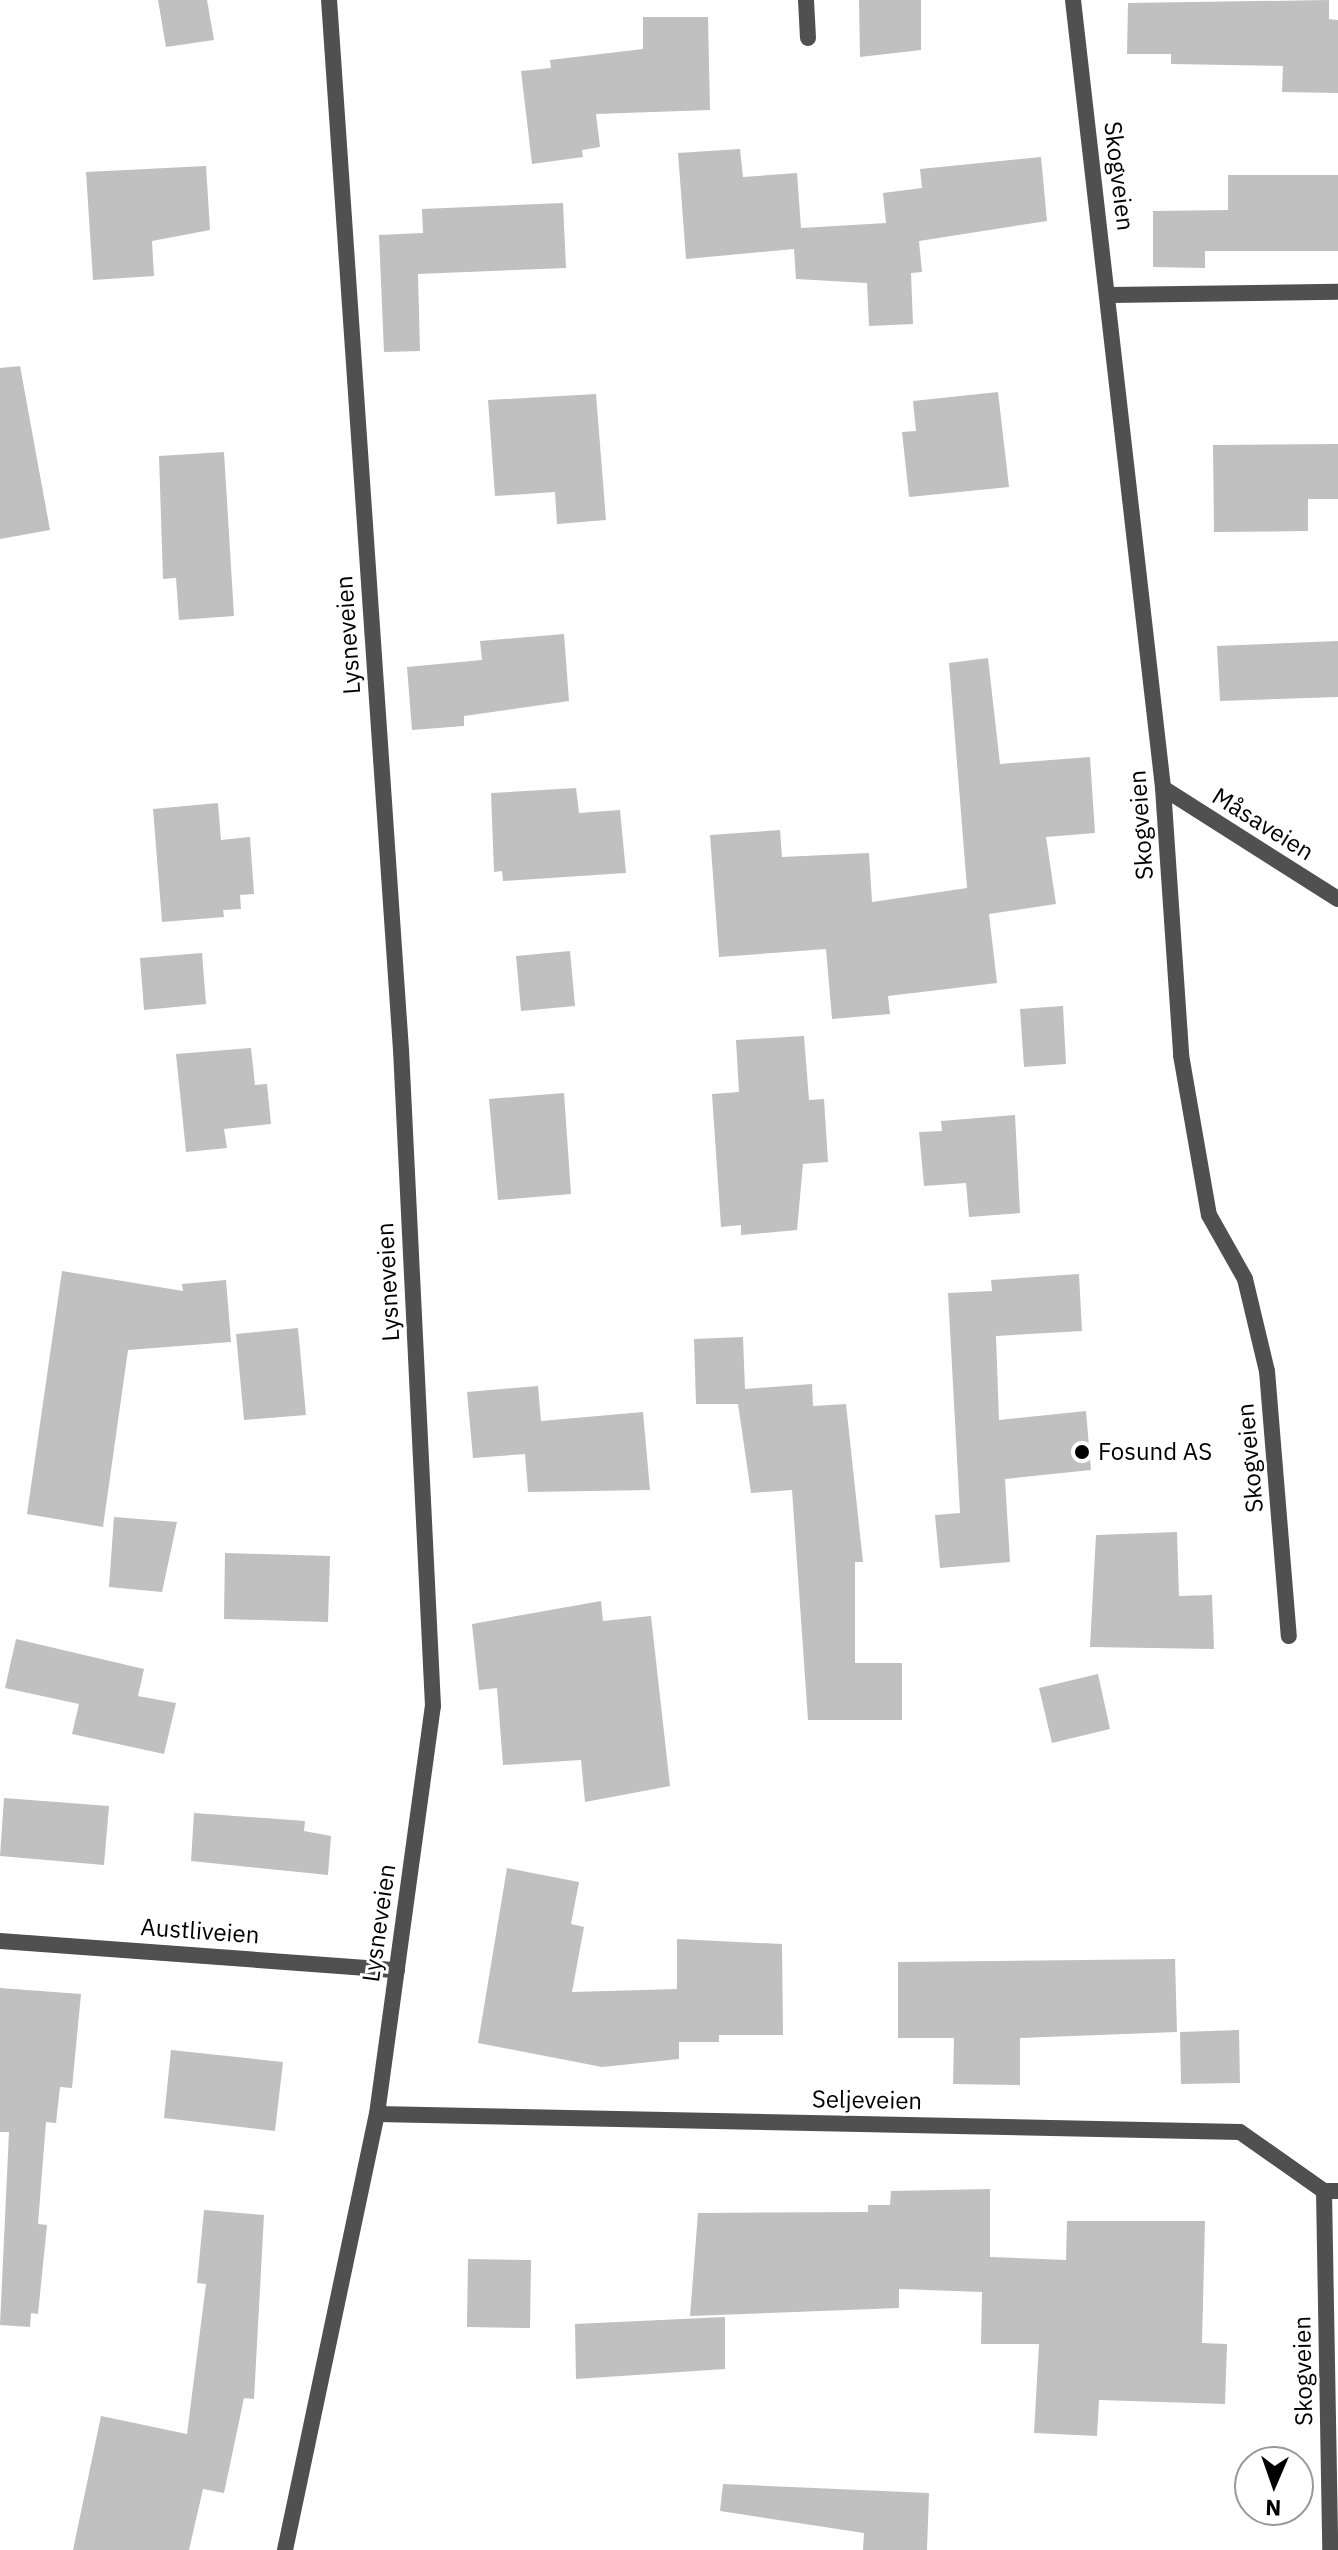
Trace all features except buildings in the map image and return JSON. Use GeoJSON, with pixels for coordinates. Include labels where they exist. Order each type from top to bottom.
{"type":"FeatureCollection","features":[{"type":"Feature","properties":{"kind":"street","name":"Lysneveien"},"geometry":{"type":"LineString","coordinates":[[285,2550],[377,2114],[433,1706],[401,1050],[329,0]]}},
{"type":"Feature","properties":{"kind":"street"},"geometry":{"type":"LineString","coordinates":[[806,0],[808,38]]}},
{"type":"Feature","properties":{"kind":"street","name":"Skogveien"},"geometry":{"type":"LineString","coordinates":[[1073,0],[1110,295],[1163,788],[1181,1055],[1209,1215],[1245,1279],[1267,1371],[1289,1636]]}},
{"type":"Feature","properties":{"kind":"street"},"geometry":{"type":"LineString","coordinates":[[1110,295],[1338,292]]}},
{"type":"Feature","properties":{"kind":"street","name":"Måsaveien"},"geometry":{"type":"LineString","coordinates":[[1163,788],[1338,899]]}},
{"type":"Feature","properties":{"kind":"street","name":"Austliveien"},"geometry":{"type":"LineString","coordinates":[[0,1941],[397,1970]]}},
{"type":"Feature","properties":{"kind":"street","name":"Seljeveien"},"geometry":{"type":"LineString","coordinates":[[377,2114],[1240,2132],[1331,2191]]}},
{"type":"Feature","properties":{"kind":"street","name":"Skogveien"},"geometry":{"type":"LineString","coordinates":[[1330,2550],[1331,2191]]}},
{"type":"Feature","properties":{"kind":"place","name":"Fosund AS"},"geometry":{"type":"Point","coordinates":[1082,1452]}}]}
